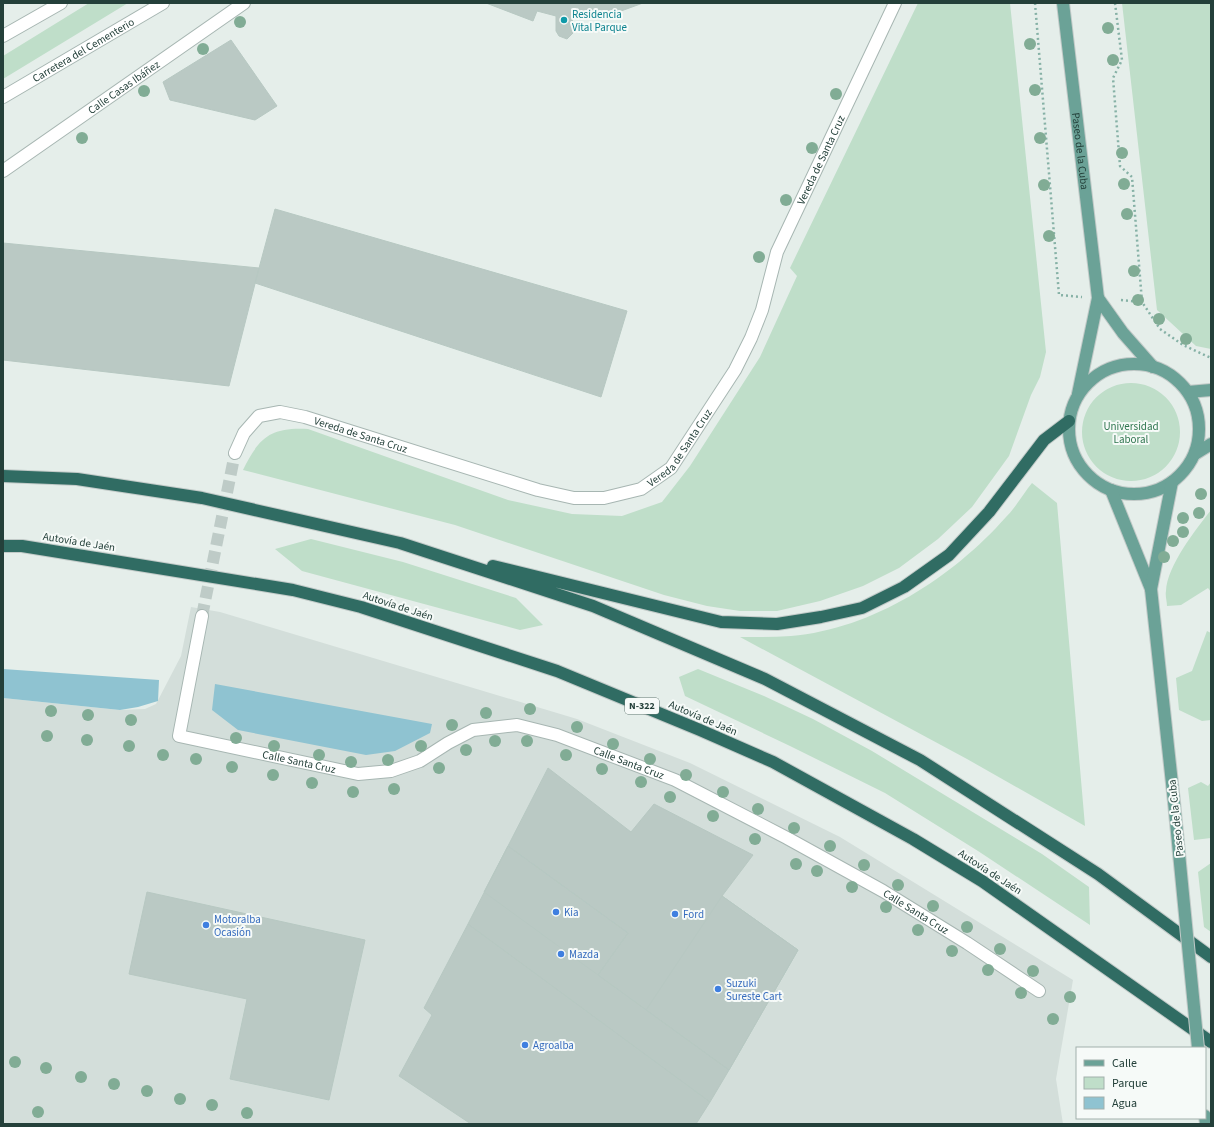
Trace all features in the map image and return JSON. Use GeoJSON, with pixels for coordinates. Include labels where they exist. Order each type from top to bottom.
{"type":"FeatureCollection","features":[{"type":"Feature","properties":{"kind":"highway"},"geometry":{"type":"LineString","coordinates":[[3,476],[77,479],[202,498],[400,543],[721,622],[777,624],[821,617],[862,608],[904,587],[948,555],[989,512],[1044,440],[1069,421]]}},
{"type":"Feature","properties":{"kind":"highway"},"geometry":{"type":"LineString","coordinates":[[400,543],[593,606],[765,679],[920,760],[1098,874],[1211,957]]}},
{"type":"Feature","properties":{"kind":"highway","name":"Autovía de Jaén"},"geometry":{"type":"LineString","coordinates":[[3,546],[22,546],[221,577],[293,590],[361,607],[557,671],[773,762],[913,839],[982,881],[1211,1042]]}},
{"type":"Feature","properties":{"kind":"main road","name":"Paseo de la Cuba"},"geometry":{"type":"LineString","coordinates":[[1063,3],[1098,298]]}},
{"type":"Feature","properties":{"kind":"main road"},"geometry":{"type":"LineString","coordinates":[[1098,298],[1123,333],[1152,366]]}},
{"type":"Feature","properties":{"kind":"main road"},"geometry":{"type":"LineString","coordinates":[[1077,397],[1088,383],[1107,370],[1118,366],[1135,364],[1152,366],[1168,374],[1188,392],[1197,412],[1199,426],[1195,454],[1185,470],[1172,482],[1153,492],[1132,494],[1111,490],[1093,480],[1079,464],[1070,443],[1069,421],[1077,397],[1098,298]]}},
{"type":"Feature","properties":{"kind":"main road"},"geometry":{"type":"LineString","coordinates":[[1188,392],[1211,390]]}},
{"type":"Feature","properties":{"kind":"main road"},"geometry":{"type":"LineString","coordinates":[[1195,454],[1211,444]]}},
{"type":"Feature","properties":{"kind":"main road","name":"Paseo de la Cuba"},"geometry":{"type":"LineString","coordinates":[[1151,589],[1172,482]]}},
{"type":"Feature","properties":{"kind":"main road","name":"Paseo de la Cuba"},"geometry":{"type":"LineString","coordinates":[[1111,490],[1151,589],[1198,1047]]}},
{"type":"Feature","properties":{"kind":"street"},"geometry":{"type":"LineString","coordinates":[[3,36],[61,3]]}},
{"type":"Feature","properties":{"kind":"street","name":"Carretera del Cementerio"},"geometry":{"type":"LineString","coordinates":[[3,97],[163,3]]}},
{"type":"Feature","properties":{"kind":"street","name":"Calle Casas Ibáñez"},"geometry":{"type":"LineString","coordinates":[[3,171],[244,3]]}},
{"type":"Feature","properties":{"kind":"street","name":"Vereda de Santa Cruz"},"geometry":{"type":"LineString","coordinates":[[235,453],[244,433],[259,416],[280,412],[305,417],[538,490],[574,498],[604,498],[641,489],[671,468],[735,370],[751,338],[762,310],[777,252],[895,3]]}},
{"type":"Feature","properties":{"kind":"street","name":"Calle Santa Cruz"},"geometry":{"type":"LineString","coordinates":[[202,616],[179,736],[358,774],[391,771],[420,761],[473,730],[517,725],[556,735],[675,780],[787,838],[883,891],[967,943],[1039,991]]}},
{"type":"Feature","properties":{"kind":"path"},"geometry":{"type":"LineString","coordinates":[[1034,3],[1059,295]]}},
{"type":"Feature","properties":{"kind":"path"},"geometry":{"type":"LineString","coordinates":[[1115,3],[1122,60],[1113,78],[1120,166],[1132,177],[1142,302],[1160,329],[1183,345],[1211,358]]}},
{"type":"Feature","properties":{"kind":"shaded area"},"geometry":{"type":"Polygon","coordinates":[[[191,607],[220,612],[577,719],[690,763],[840,837],[1073,980],[1056,1079],[1063,1124],[3,1124],[3,698],[120,710],[145,709],[156,704],[181,656],[191,607]]]}},
{"type":"Feature","properties":{"kind":"green space"},"geometry":{"type":"Polygon","coordinates":[[[89,3],[128,3],[3,79],[3,56],[89,3]]]}},
{"type":"Feature","properties":{"kind":"green space"},"geometry":{"type":"Polygon","coordinates":[[[918,3],[1010,3],[1046,352],[1040,377],[1031,395],[1009,456],[972,507],[938,539],[899,568],[863,586],[820,601],[777,611],[740,611],[707,606],[664,595],[455,525],[243,470],[255,449],[268,436],[275,432],[284,430],[308,429],[508,500],[572,514],[622,516],[662,502],[690,466],[760,357],[797,276],[790,268],[918,3]]]}},
{"type":"Feature","properties":{"kind":"green space"},"geometry":{"type":"Polygon","coordinates":[[[1122,3],[1211,3],[1211,349],[1196,346],[1157,310],[1122,3]]]}},
{"type":"Feature","properties":{"kind":"green space","name":"Universidad Laboral"},"geometry":{"type":"Polygon","coordinates":[[[1121,383],[1141,383],[1150,386],[1166,397],[1177,413],[1180,422],[1180,442],[1177,451],[1166,467],[1150,478],[1141,481],[1121,481],[1104,473],[1096,467],[1090,459],[1082,442],[1082,422],[1090,405],[1096,397],[1104,391],[1121,383]]]}},
{"type":"Feature","properties":{"kind":"green space"},"geometry":{"type":"Polygon","coordinates":[[[1032,483],[1057,503],[1085,826],[967,759],[740,637],[791,636],[822,631],[852,623],[881,611],[936,579],[962,560],[1010,513],[1032,483]]]}},
{"type":"Feature","properties":{"kind":"green space"},"geometry":{"type":"Polygon","coordinates":[[[1211,510],[1211,592],[1208,588],[1181,605],[1167,606],[1166,593],[1171,570],[1183,548],[1211,510]]]}},
{"type":"Feature","properties":{"kind":"green space"},"geometry":{"type":"Polygon","coordinates":[[[311,539],[403,562],[516,598],[543,625],[520,630],[302,571],[275,549],[311,539]]]}},
{"type":"Feature","properties":{"kind":"green space"},"geometry":{"type":"Polygon","coordinates":[[[1207,631],[1211,633],[1211,720],[1202,721],[1179,710],[1176,678],[1192,671],[1207,631]]]}},
{"type":"Feature","properties":{"kind":"green space"},"geometry":{"type":"Polygon","coordinates":[[[698,669],[764,696],[813,719],[872,751],[1042,854],[1089,887],[1090,925],[978,851],[885,793],[685,696],[679,677],[698,669]]]}},
{"type":"Feature","properties":{"kind":"green space"},"geometry":{"type":"Polygon","coordinates":[[[1201,782],[1208,786],[1211,782],[1211,838],[1194,840],[1188,788],[1201,782]]]}},
{"type":"Feature","properties":{"kind":"green space"},"geometry":{"type":"Polygon","coordinates":[[[1211,863],[1211,932],[1204,927],[1198,872],[1211,863]]]}},
{"type":"Feature","properties":{"kind":"water"},"geometry":{"type":"Polygon","coordinates":[[[3,669],[159,680],[158,701],[138,707],[120,710],[3,698],[3,669]]]}},
{"type":"Feature","properties":{"kind":"water"},"geometry":{"type":"Polygon","coordinates":[[[215,684],[432,724],[430,733],[395,751],[366,755],[238,730],[212,710],[215,684]]]}},
{"type":"Feature","properties":{"kind":"building","name":"Residencia Vital Parque"},"geometry":{"type":"Polygon","coordinates":[[[486,3],[643,3],[599,19],[597,10],[572,15],[573,33],[567,39],[559,36],[556,31],[556,16],[537,11],[533,21],[486,3]]]}},
{"type":"Feature","properties":{"kind":"building"},"geometry":{"type":"Polygon","coordinates":[[[231,40],[277,106],[255,120],[170,100],[163,82],[231,40]]]}},
{"type":"Feature","properties":{"kind":"building"},"geometry":{"type":"Polygon","coordinates":[[[275,209],[627,311],[601,397],[255,283],[275,209]]]}},
{"type":"Feature","properties":{"kind":"building"},"geometry":{"type":"Polygon","coordinates":[[[3,243],[259,268],[229,386],[3,360],[3,243]]]}},
{"type":"Feature","properties":{"kind":"building","name":"Ford"},"geometry":{"type":"Polygon","coordinates":[[[548,768],[631,832],[654,804],[753,855],[722,896],[798,950],[729,1070],[598,975],[628,933],[508,846],[548,768]]]}},
{"type":"Feature","properties":{"kind":"building","name":"Mazda"},"geometry":{"type":"Polygon","coordinates":[[[508,846],[628,933],[598,975],[729,1070],[710,1102],[468,924],[508,846]]]}},
{"type":"Feature","properties":{"kind":"building","name":"Kia"},"geometry":{"type":"Polygon","coordinates":[[[508,846],[628,933],[598,975],[484,892],[508,846]]]}},
{"type":"Feature","properties":{"kind":"building"},"geometry":{"type":"Polygon","coordinates":[[[147,892],[365,940],[329,1100],[230,1079],[247,999],[129,974],[147,892]]]}},
{"type":"Feature","properties":{"kind":"building","name":"Suzuki Sureste Cart"},"geometry":{"type":"Polygon","coordinates":[[[722,896],[798,950],[729,1070],[646,1010],[722,896]]]}},
{"type":"Feature","properties":{"kind":"building","name":"Agroalba"},"geometry":{"type":"Polygon","coordinates":[[[468,924],[710,1102],[696,1124],[471,1124],[399,1076],[432,1015],[424,1008],[468,924]]]}},
{"type":"Feature","properties":{"kind":"tunnel"},"geometry":{"type":"LineString","coordinates":[[202,616],[235,453]]}},
{"type":"Feature","properties":{"kind":"place","name":"Residencia Vital Parque"},"geometry":{"type":"Point","coordinates":[564,20]}},
{"type":"Feature","properties":{"kind":"place","name":"Kia"},"geometry":{"type":"Point","coordinates":[556,912]}},
{"type":"Feature","properties":{"kind":"place","name":"Ford"},"geometry":{"type":"Point","coordinates":[675,914]}},
{"type":"Feature","properties":{"kind":"place","name":"Motoralba Ocasión"},"geometry":{"type":"Point","coordinates":[206,925]}},
{"type":"Feature","properties":{"kind":"place","name":"Mazda"},"geometry":{"type":"Point","coordinates":[561,954]}},
{"type":"Feature","properties":{"kind":"place","name":"Suzuki Sureste Cart"},"geometry":{"type":"Point","coordinates":[718,989]}},
{"type":"Feature","properties":{"kind":"place","name":"Agroalba"},"geometry":{"type":"Point","coordinates":[525,1045]}}]}
